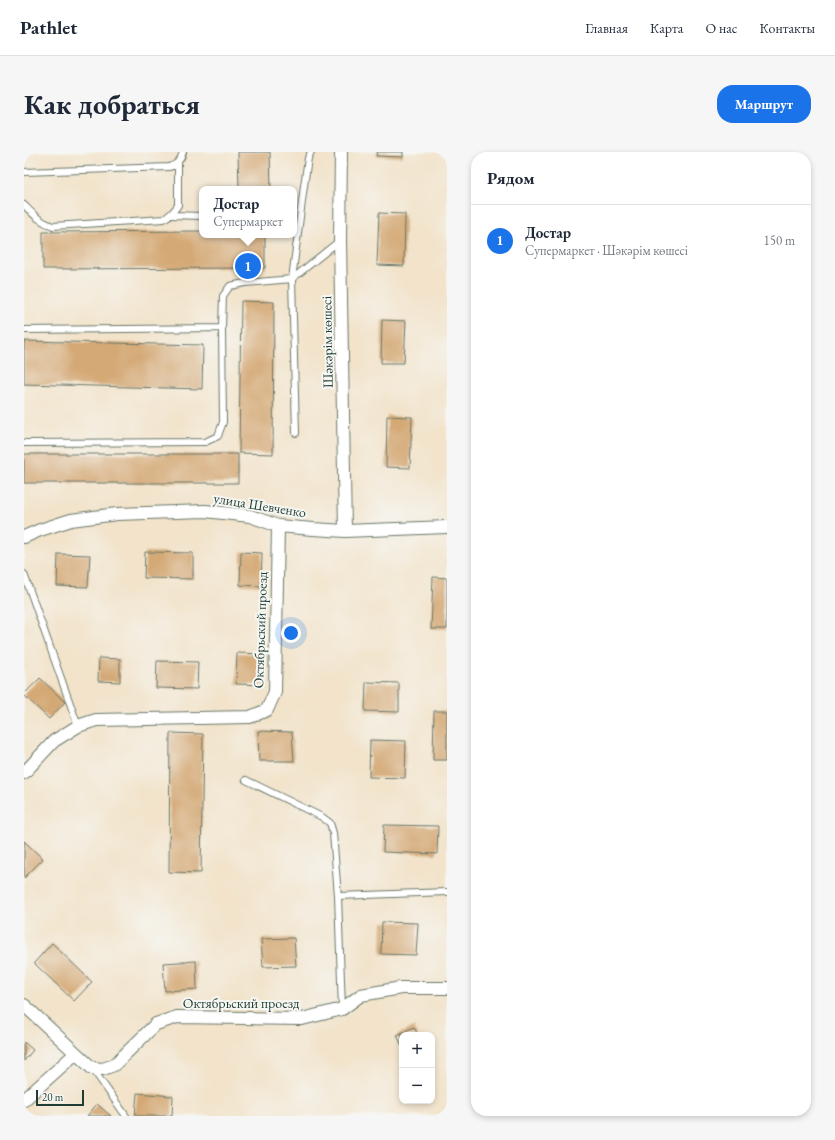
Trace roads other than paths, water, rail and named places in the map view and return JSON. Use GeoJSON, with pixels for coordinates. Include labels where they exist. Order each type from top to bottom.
{"type":"FeatureCollection","features":[{"type":"Feature","properties":{"kind":"street","name":"Шәкәрім көшесі"},"geometry":{"type":"LineString","coordinates":[[341,152],[340,240],[345,531]]}},
{"type":"Feature","properties":{"kind":"street","name":"улица Шевченко"},"geometry":{"type":"LineString","coordinates":[[24,537],[71,520],[118,514],[205,512],[250,516],[278,526],[345,531],[447,527]]}},
{"type":"Feature","properties":{"kind":"street","name":"Октябрьский проезд"},"geometry":{"type":"LineString","coordinates":[[24,773],[54,741],[78,726],[96,720],[250,717],[267,710],[275,692],[278,526]]}},
{"type":"Feature","properties":{"kind":"street","name":"Октябрьский проезд"},"geometry":{"type":"LineString","coordinates":[[92,1068],[103,1069],[114,1065],[156,1024],[178,1017],[302,1019],[342,1009],[361,995],[401,988],[447,988]]}},
{"type":"Feature","properties":{"kind":"street"},"geometry":{"type":"LineString","coordinates":[[24,1005],[92,1068]]}},
{"type":"Feature","properties":{"kind":"street"},"geometry":{"type":"LineString","coordinates":[[24,1100],[76,1053]]}},
{"type":"Feature","properties":{"kind":"lane"},"geometry":{"type":"LineString","coordinates":[[24,205],[37,218],[44,223],[53,226],[164,219],[175,211],[178,205],[178,163],[183,152]]}},
{"type":"Feature","properties":{"kind":"lane"},"geometry":{"type":"LineString","coordinates":[[297,217],[308,158],[311,152]]}},
{"type":"Feature","properties":{"kind":"lane"},"geometry":{"type":"LineString","coordinates":[[24,172],[169,167],[178,163]]}},
{"type":"Feature","properties":{"kind":"lane"},"geometry":{"type":"LineString","coordinates":[[171,215],[199,216]]}},
{"type":"Feature","properties":{"kind":"lane"},"geometry":{"type":"LineString","coordinates":[[295,238],[292,279],[296,433]]}},
{"type":"Feature","properties":{"kind":"lane"},"geometry":{"type":"LineString","coordinates":[[24,443],[205,442],[218,436],[224,422],[222,328],[223,296],[230,286],[245,283],[292,279],[340,240]]}},
{"type":"Feature","properties":{"kind":"lane"},"geometry":{"type":"LineString","coordinates":[[24,330],[222,328]]}},
{"type":"Feature","properties":{"kind":"lane"},"geometry":{"type":"LineString","coordinates":[[24,574],[78,726]]}},
{"type":"Feature","properties":{"kind":"lane"},"geometry":{"type":"LineString","coordinates":[[246,780],[330,823],[333,833],[338,896],[342,1009]]}},
{"type":"Feature","properties":{"kind":"lane"},"geometry":{"type":"LineString","coordinates":[[338,896],[447,892]]}},
{"type":"Feature","properties":{"kind":"lane"},"geometry":{"type":"LineString","coordinates":[[92,1068],[126,1116]]}},
{"type":"Feature","properties":{"kind":"place","name":"Достар"},"geometry":{"type":"Point","coordinates":[248,266]}}]}
